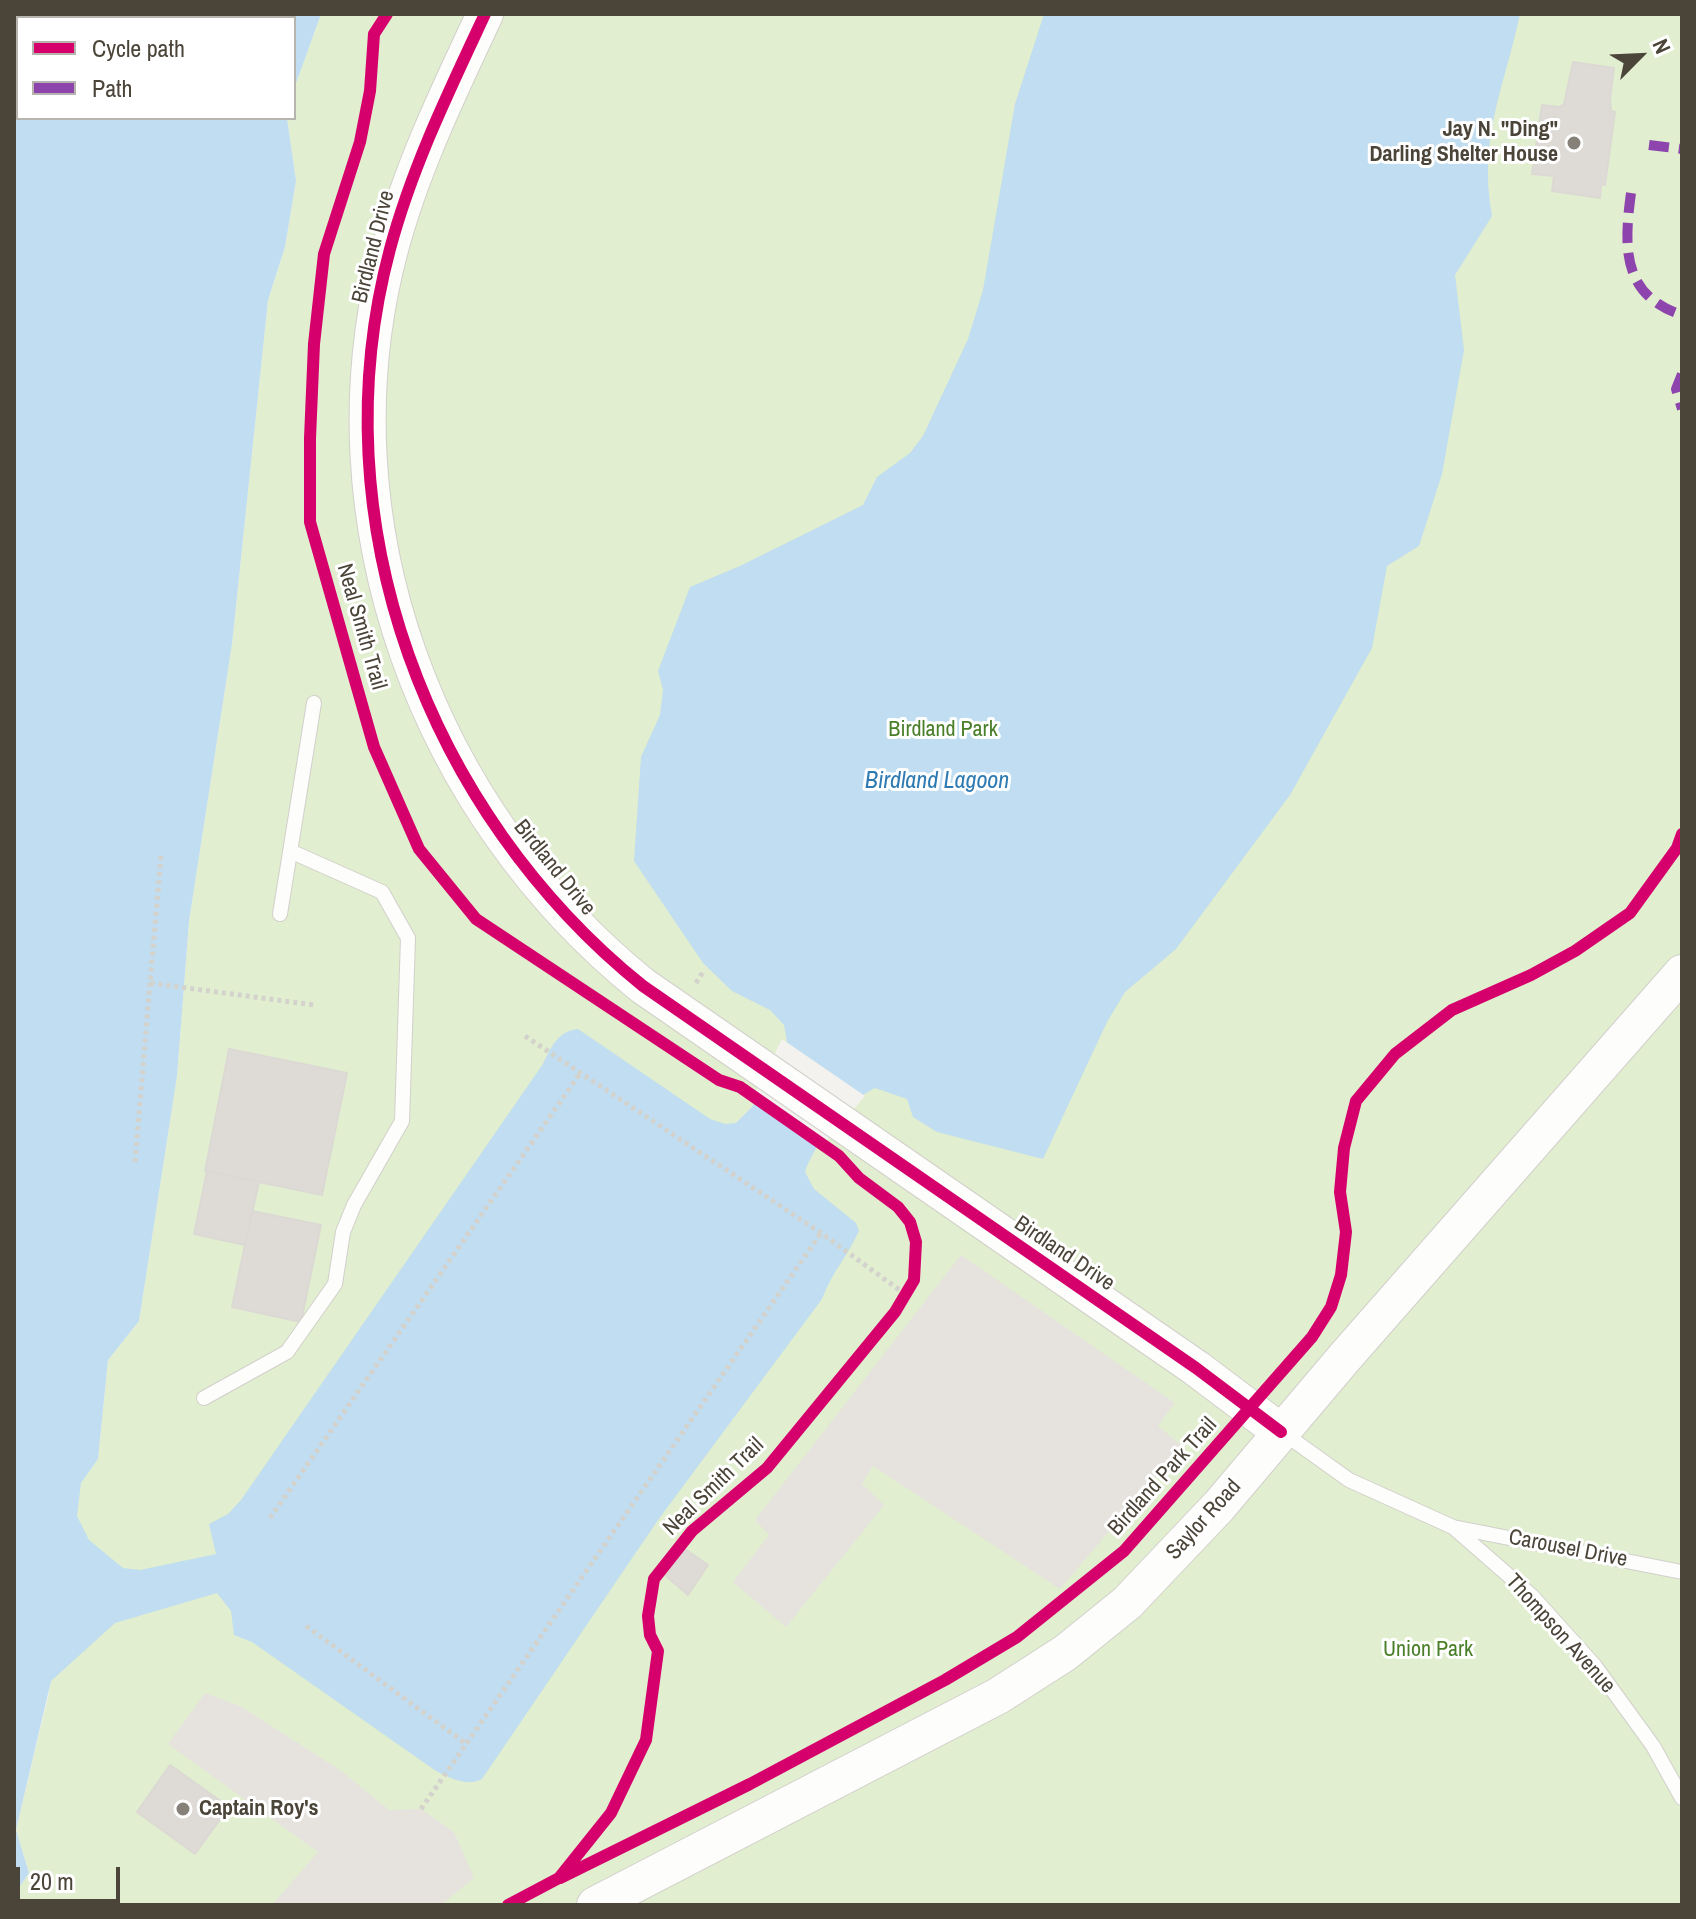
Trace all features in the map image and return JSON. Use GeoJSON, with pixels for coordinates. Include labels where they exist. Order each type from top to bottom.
{"type":"FeatureCollection","features":[{"type":"Feature","properties":{"kind":"street","name":"Birdland Drive"},"geometry":{"type":"LineString","coordinates":[[485,14],[412,175],[389,252],[375,331],[368,411],[371,484],[381,560],[426,701],[461,773],[499,833],[544,893],[595,947],[856,1135],[1196,1368],[1281,1432]]}},
{"type":"Feature","properties":{"kind":"street","name":"Saylor Road"},"geometry":{"type":"LineString","coordinates":[[595,1905],[998,1696],[1065,1653],[1127,1603],[1219,1506],[1682,973]]}},
{"type":"Feature","properties":{"kind":"lane"},"geometry":{"type":"LineString","coordinates":[[280,914],[314,703]]}},
{"type":"Feature","properties":{"kind":"lane"},"geometry":{"type":"LineString","coordinates":[[204,1398],[287,1352],[335,1284],[343,1232],[354,1205],[402,1121],[408,938],[382,892],[290,851]]}},
{"type":"Feature","properties":{"kind":"lane","name":"Thompson Avenue"},"geometry":{"type":"LineString","coordinates":[[1281,1432],[1349,1480],[1453,1527],[1532,1596],[1595,1666],[1653,1746],[1682,1798]]}},
{"type":"Feature","properties":{"kind":"lane","name":"Carousel Drive"},"geometry":{"type":"LineString","coordinates":[[1453,1527],[1682,1572]]}},
{"type":"Feature","properties":{"kind":"path"},"geometry":{"type":"LineString","coordinates":[[135,1162],[161,856]]}},
{"type":"Feature","properties":{"kind":"path"},"geometry":{"type":"LineString","coordinates":[[150,983],[314,1005]]}},
{"type":"Feature","properties":{"kind":"path"},"geometry":{"type":"LineString","coordinates":[[525,1036],[821,1233],[903,1299],[914,1280]]}},
{"type":"Feature","properties":{"kind":"path"},"geometry":{"type":"LineString","coordinates":[[270,1518],[581,1072]]}},
{"type":"Feature","properties":{"kind":"path"},"geometry":{"type":"LineString","coordinates":[[421,1809],[821,1233]]}},
{"type":"Feature","properties":{"kind":"path"},"geometry":{"type":"LineString","coordinates":[[306,1626],[465,1743]]}},
{"type":"Feature","properties":{"kind":"path"},"geometry":{"type":"LineString","coordinates":[[14,1899],[25,1905]]}},
{"type":"Feature","properties":{"kind":"green space","name":"Birdland Park"},"geometry":{"type":"Polygon","coordinates":[[[321,14],[1682,14],[1682,1905],[14,1905],[14,1895],[29,1873],[16,1830],[48,1697],[81,1483],[98,1459],[108,1360],[139,1321],[177,1076],[189,921],[232,644],[268,300],[285,247],[296,181],[287,120],[296,120],[296,83],[321,14]]]}},
{"type":"Feature","properties":{"kind":"shaded area"},"geometry":{"type":"Polygon","coordinates":[[[961,1255],[1175,1403],[1158,1426],[1182,1446],[1060,1589],[873,1466],[862,1484],[884,1505],[786,1627],[733,1582],[769,1535],[755,1520],[961,1255]]]}},
{"type":"Feature","properties":{"kind":"shaded area"},"geometry":{"type":"Polygon","coordinates":[[[205,1693],[240,1706],[340,1770],[389,1810],[421,1809],[454,1832],[474,1878],[441,1905],[272,1905],[318,1852],[168,1744],[205,1693]]]}},
{"type":"Feature","properties":{"kind":"water","name":"Birdland Lagoon"},"geometry":{"type":"Polygon","coordinates":[[[14,14],[321,14],[296,83],[296,16],[16,16],[16,120],[287,120],[296,181],[285,247],[268,300],[232,644],[189,921],[177,1076],[139,1321],[108,1360],[98,1459],[81,1483],[77,1516],[89,1540],[123,1568],[140,1570],[216,1554],[209,1524],[228,1514],[241,1500],[560,1036],[578,1029],[710,1119],[725,1124],[736,1123],[752,1107],[787,1042],[784,1025],[770,1010],[732,991],[703,963],[634,861],[641,757],[660,715],[663,690],[658,671],[690,587],[740,566],[863,505],[877,477],[910,453],[923,436],[968,339],[983,290],[1015,104],[1044,14],[1520,14],[1490,137],[1488,162],[1492,216],[1455,275],[1464,350],[1442,474],[1419,546],[1387,566],[1372,648],[1290,795],[1176,949],[1125,992],[1107,1022],[1043,1159],[937,1132],[913,1117],[907,1099],[875,1088],[844,1112],[816,1149],[805,1172],[814,1189],[856,1223],[859,1231],[855,1240],[822,1299],[658,1520],[482,1779],[464,1782],[436,1771],[252,1642],[234,1635],[231,1611],[217,1593],[115,1623],[51,1681],[16,1830],[29,1873],[14,1895],[14,14]]]}},
{"type":"Feature","properties":{"kind":"pier"},"geometry":{"type":"Polygon","coordinates":[[[782,1039],[865,1096],[820,1149],[751,1101],[782,1039]]]}},
{"type":"Feature","properties":{"kind":"building","name":"Jay N. \"Ding\" Darling Shelter House"},"geometry":{"type":"Polygon","coordinates":[[[1573,62],[1614,68],[1610,98],[1611,111],[1615,112],[1605,185],[1601,184],[1600,198],[1552,191],[1554,176],[1532,174],[1542,105],[1560,107],[1564,104],[1573,62]]]}},
{"type":"Feature","properties":{"kind":"building"},"geometry":{"type":"Polygon","coordinates":[[[229,1049],[347,1073],[322,1195],[205,1171],[229,1049]]]}},
{"type":"Feature","properties":{"kind":"building"},"geometry":{"type":"Polygon","coordinates":[[[207,1171],[259,1182],[245,1245],[194,1234],[207,1171]]]}},
{"type":"Feature","properties":{"kind":"building"},"geometry":{"type":"Polygon","coordinates":[[[252,1211],[321,1225],[301,1322],[232,1307],[252,1211]]]}},
{"type":"Feature","properties":{"kind":"building"},"geometry":{"type":"Polygon","coordinates":[[[685,1549],[708,1565],[688,1595],[666,1576],[685,1549]]]}},
{"type":"Feature","properties":{"kind":"building","name":"Captain Roy's"},"geometry":{"type":"Polygon","coordinates":[[[170,1765],[229,1807],[195,1854],[137,1812],[170,1765]]]}},
{"type":"Feature","properties":{"kind":"marked path"},"geometry":{"type":"LineString","coordinates":[[1649,145],[1682,149]]}},
{"type":"Feature","properties":{"kind":"marked path"},"geometry":{"type":"LineString","coordinates":[[1631,193],[1628,250],[1637,282],[1647,295],[1682,315]]}},
{"type":"Feature","properties":{"kind":"marked path"},"geometry":{"type":"LineString","coordinates":[[1682,374],[1676,389],[1682,409]]}},
{"type":"Feature","properties":{"kind":"cycle path","name":"Neal Smith Trail"},"geometry":{"type":"LineString","coordinates":[[387,14],[374,34],[370,91],[360,142],[324,254],[314,344],[310,438],[310,522],[374,747],[419,849],[476,919],[719,1080],[740,1087],[839,1156],[859,1178],[898,1207],[910,1222],[916,1242],[914,1280],[895,1312],[767,1468],[692,1531],[654,1579],[648,1616],[650,1635],[658,1651],[646,1740],[611,1813],[559,1878],[508,1905]]}},
{"type":"Feature","properties":{"kind":"cycle path"},"geometry":{"type":"LineString","coordinates":[[485,14],[432,130],[409,189],[390,249],[371,352],[368,455],[381,556],[408,655],[449,749],[502,836],[567,916],[643,986],[1196,1368],[1281,1432]]}},
{"type":"Feature","properties":{"kind":"cycle path","name":"Birdland Park Trail"},"geometry":{"type":"LineString","coordinates":[[560,1878],[750,1784],[945,1680],[1017,1637],[1124,1551],[1312,1337],[1331,1307],[1341,1275],[1346,1232],[1340,1192],[1344,1148],[1356,1101],[1395,1054],[1452,1010],[1531,975],[1575,951],[1630,913],[1677,848],[1682,834]]}},
{"type":"Feature","properties":{"kind":"place","name":"Jay N. \"Ding\" Darling Shelter House"},"geometry":{"type":"Point","coordinates":[1574,143]}},
{"type":"Feature","properties":{"kind":"place","name":"Captain Roy's"},"geometry":{"type":"Point","coordinates":[183,1809]}},
{"type":"Feature","properties":{"kind":"park label","name":"Union Park"},"geometry":{"type":"Point","coordinates":[1428,1650]}}]}
